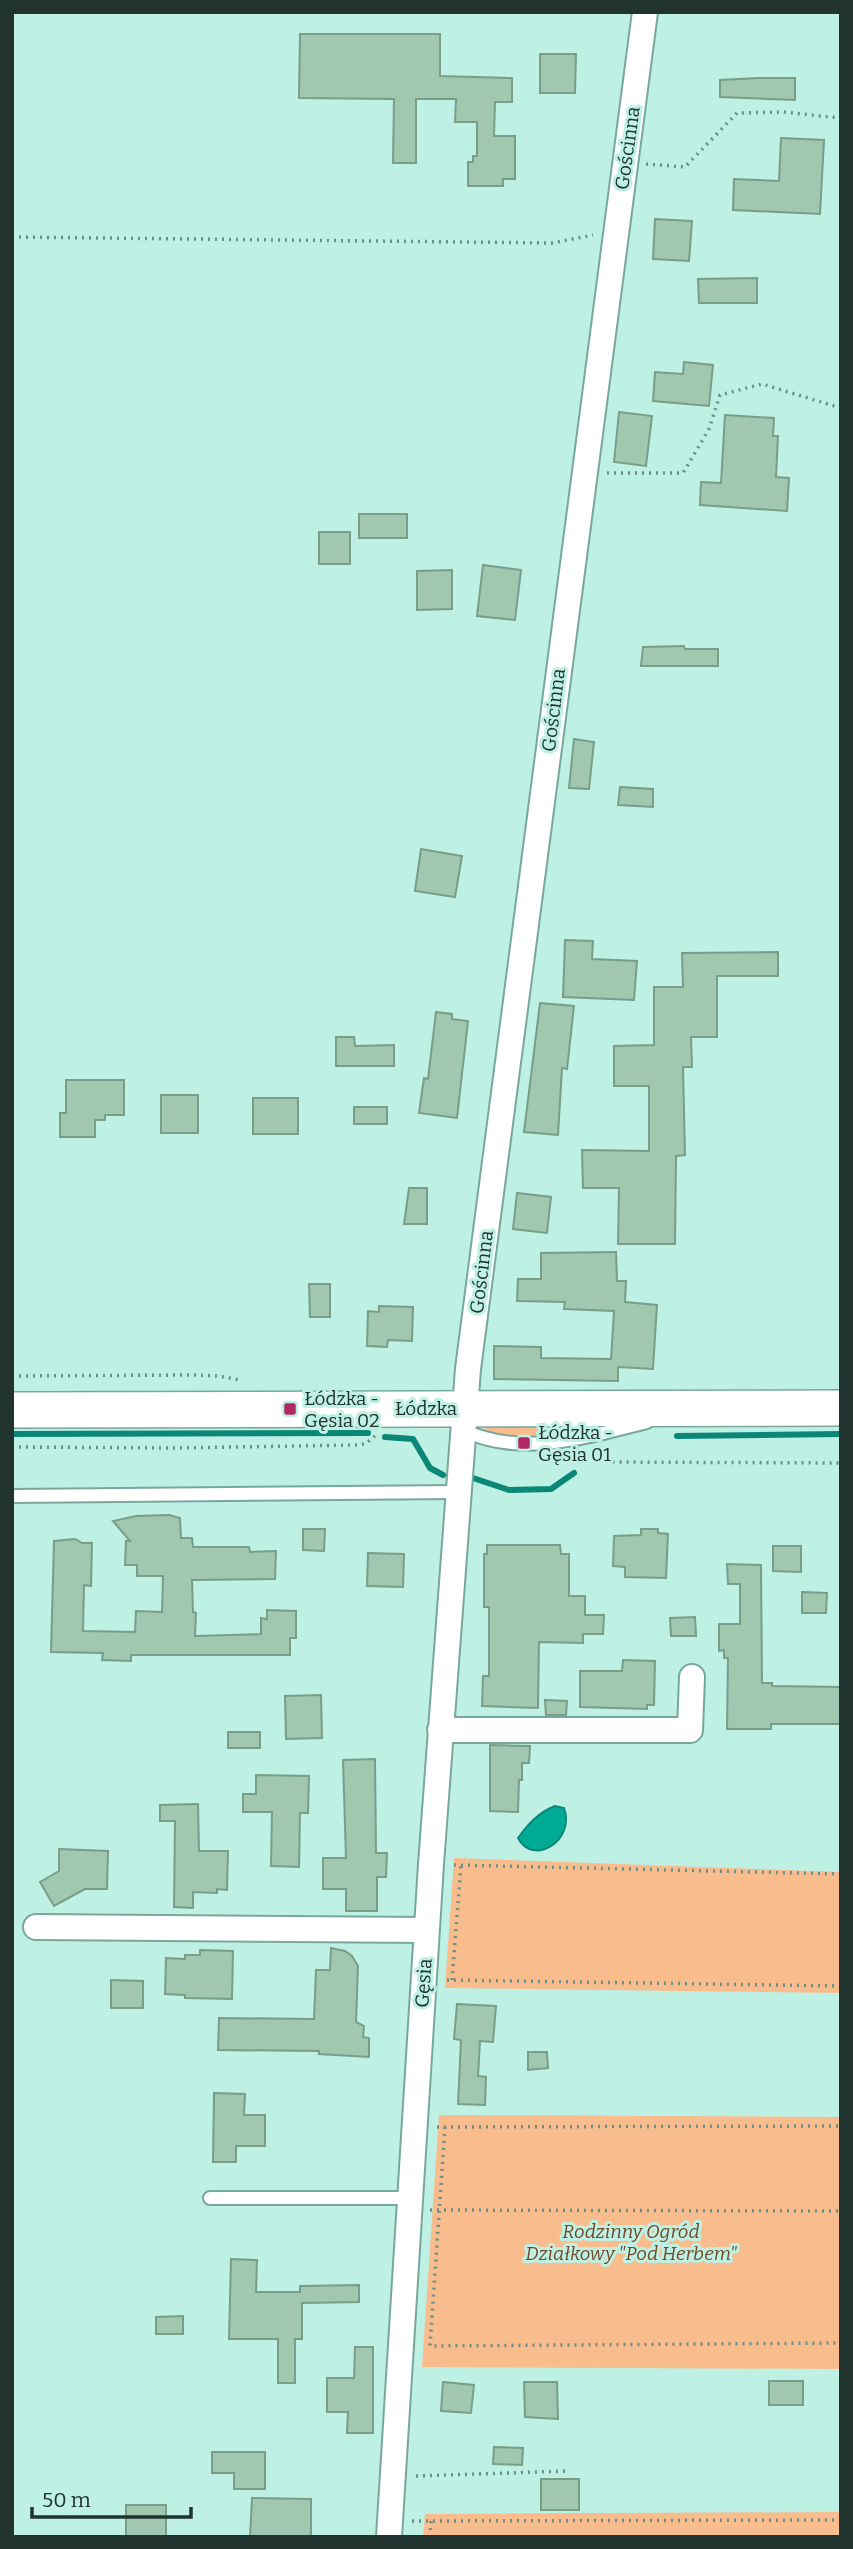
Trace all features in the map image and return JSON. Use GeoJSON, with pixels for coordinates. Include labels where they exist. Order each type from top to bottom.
{"type":"FeatureCollection","features":[{"type":"Feature","properties":{"kind":"main road","name":"Łódzka"},"geometry":{"type":"LineString","coordinates":[[12,1410],[464,1419],[697,1408],[841,1408]]}},
{"type":"Feature","properties":{"kind":"street","name":"Gościnna"},"geometry":{"type":"LineString","coordinates":[[464,1419],[645,12]]}},
{"type":"Feature","properties":{"kind":"street","name":"Gęsia"},"geometry":{"type":"LineString","coordinates":[[389,2537],[431,1864],[464,1419]]}},
{"type":"Feature","properties":{"kind":"street"},"geometry":{"type":"LineString","coordinates":[[440,1730],[690,1730],[692,1677]]}},
{"type":"Feature","properties":{"kind":"street"},"geometry":{"type":"LineString","coordinates":[[36,1927],[427,1930]]}},
{"type":"Feature","properties":{"kind":"lane"},"geometry":{"type":"LineString","coordinates":[[12,1496],[458,1492]]}},
{"type":"Feature","properties":{"kind":"lane"},"geometry":{"type":"LineString","coordinates":[[210,2198],[409,2204]]}},
{"type":"Feature","properties":{"kind":"path"},"geometry":{"type":"LineString","coordinates":[[625,162],[685,167],[737,113],[783,112],[841,118]]}},
{"type":"Feature","properties":{"kind":"path"},"geometry":{"type":"LineString","coordinates":[[12,237],[552,243],[616,230]]}},
{"type":"Feature","properties":{"kind":"path"},"geometry":{"type":"LineString","coordinates":[[584,473],[684,473],[709,429],[720,395],[762,384],[841,408]]}},
{"type":"Feature","properties":{"kind":"path"},"geometry":{"type":"LineString","coordinates":[[12,1447],[356,1445],[365,1444],[376,1435]]}},
{"type":"Feature","properties":{"kind":"path"},"geometry":{"type":"LineString","coordinates":[[573,1455],[608,1462],[841,1463]]}},
{"type":"Feature","properties":{"kind":"path"},"geometry":{"type":"LineString","coordinates":[[431,1864],[841,1874]]}},
{"type":"Feature","properties":{"kind":"path"},"geometry":{"type":"LineString","coordinates":[[452,1980],[461,1865]]}},
{"type":"Feature","properties":{"kind":"path"},"geometry":{"type":"LineString","coordinates":[[424,1980],[841,1986]]}},
{"type":"Feature","properties":{"kind":"path"},"geometry":{"type":"LineString","coordinates":[[414,2127],[841,2126]]}},
{"type":"Feature","properties":{"kind":"path"},"geometry":{"type":"LineString","coordinates":[[445,2127],[430,2346],[841,2343]]}},
{"type":"Feature","properties":{"kind":"path"},"geometry":{"type":"LineString","coordinates":[[409,2204],[439,2210],[841,2211]]}},
{"type":"Feature","properties":{"kind":"path"},"geometry":{"type":"LineString","coordinates":[[393,2477],[568,2471]]}},
{"type":"Feature","properties":{"kind":"path"},"geometry":{"type":"LineString","coordinates":[[424,2522],[841,2520]]}},
{"type":"Feature","properties":{"kind":"path"},"geometry":{"type":"LineString","coordinates":[[430,2537],[431,2521]]}},
{"type":"Feature","properties":{"kind":"green space"},"geometry":{"type":"Polygon","coordinates":[[[612,1423],[577,1433],[525,1439],[494,1435],[484,1430],[486,1426],[612,1423]]]}},
{"type":"Feature","properties":{"kind":"green space"},"geometry":{"type":"Polygon","coordinates":[[[454,1858],[841,1872],[841,1993],[445,1988],[454,1858]]]}},
{"type":"Feature","properties":{"kind":"green space","name":"Rodzinny Ogród Działkowy \"Pod Herbem\""},"geometry":{"type":"Polygon","coordinates":[[[439,2115],[841,2117],[841,2369],[422,2367],[439,2115]]]}},
{"type":"Feature","properties":{"kind":"green space"},"geometry":{"type":"Polygon","coordinates":[[[841,2512],[841,2537],[423,2537],[425,2514],[841,2512]]]}},
{"type":"Feature","properties":{"kind":"shaded area"},"geometry":{"type":"Polygon","coordinates":[[[555,1806],[564,1808],[566,1820],[559,1839],[542,1850],[525,1846],[518,1838],[534,1819],[555,1806]]]}},
{"type":"Feature","properties":{"kind":"building"},"geometry":{"type":"Polygon","coordinates":[[[300,34],[440,34],[440,76],[512,78],[512,102],[495,102],[494,136],[515,136],[515,179],[503,179],[503,186],[468,186],[468,162],[473,162],[473,156],[477,156],[477,122],[455,122],[456,99],[416,99],[416,163],[393,163],[394,99],[299,98],[300,34]]]}},
{"type":"Feature","properties":{"kind":"building"},"geometry":{"type":"Polygon","coordinates":[[[540,54],[576,54],[575,93],[540,93],[540,54]]]}},
{"type":"Feature","properties":{"kind":"building"},"geometry":{"type":"Polygon","coordinates":[[[795,78],[795,100],[720,97],[720,80],[795,78]]]}},
{"type":"Feature","properties":{"kind":"building"},"geometry":{"type":"Polygon","coordinates":[[[781,138],[824,140],[820,214],[733,210],[734,179],[779,181],[781,138]]]}},
{"type":"Feature","properties":{"kind":"building"},"geometry":{"type":"Polygon","coordinates":[[[655,219],[692,221],[689,261],[653,259],[655,219]]]}},
{"type":"Feature","properties":{"kind":"building"},"geometry":{"type":"Polygon","coordinates":[[[757,278],[757,303],[699,303],[698,279],[757,278]]]}},
{"type":"Feature","properties":{"kind":"building"},"geometry":{"type":"Polygon","coordinates":[[[684,362],[713,365],[709,406],[653,401],[655,372],[683,374],[684,362]]]}},
{"type":"Feature","properties":{"kind":"building"},"geometry":{"type":"Polygon","coordinates":[[[619,412],[652,416],[646,466],[614,462],[619,412]]]}},
{"type":"Feature","properties":{"kind":"building"},"geometry":{"type":"Polygon","coordinates":[[[725,415],[774,418],[773,436],[778,436],[776,477],[789,478],[787,511],[700,505],[701,482],[721,483],[725,415]]]}},
{"type":"Feature","properties":{"kind":"building"},"geometry":{"type":"Polygon","coordinates":[[[359,514],[407,514],[407,538],[359,538],[359,514]]]}},
{"type":"Feature","properties":{"kind":"building"},"geometry":{"type":"Polygon","coordinates":[[[319,532],[350,532],[350,564],[319,564],[319,532]]]}},
{"type":"Feature","properties":{"kind":"building"},"geometry":{"type":"Polygon","coordinates":[[[483,565],[521,570],[515,620],[477,616],[483,565]]]}},
{"type":"Feature","properties":{"kind":"building"},"geometry":{"type":"Polygon","coordinates":[[[452,570],[452,609],[417,610],[417,571],[452,570]]]}},
{"type":"Feature","properties":{"kind":"building"},"geometry":{"type":"Polygon","coordinates":[[[684,646],[685,649],[718,649],[718,666],[641,666],[643,647],[684,646]]]}},
{"type":"Feature","properties":{"kind":"building"},"geometry":{"type":"Polygon","coordinates":[[[574,739],[594,742],[589,789],[569,788],[574,739]]]}},
{"type":"Feature","properties":{"kind":"building"},"geometry":{"type":"Polygon","coordinates":[[[620,787],[653,789],[653,807],[618,805],[620,787]]]}},
{"type":"Feature","properties":{"kind":"building"},"geometry":{"type":"Polygon","coordinates":[[[421,849],[462,856],[455,897],[415,891],[421,849]]]}},
{"type":"Feature","properties":{"kind":"building"},"geometry":{"type":"Polygon","coordinates":[[[565,940],[593,941],[592,959],[637,961],[634,1000],[563,997],[565,940]]]}},
{"type":"Feature","properties":{"kind":"building"},"geometry":{"type":"Polygon","coordinates":[[[778,952],[778,976],[717,976],[717,1037],[691,1037],[692,1067],[683,1067],[685,1155],[676,1156],[675,1244],[618,1244],[619,1188],[583,1188],[582,1150],[649,1151],[649,1086],[614,1086],[614,1046],[654,1045],[654,987],[683,987],[682,953],[778,952]]]}},
{"type":"Feature","properties":{"kind":"building"},"geometry":{"type":"Polygon","coordinates":[[[540,1003],[574,1006],[567,1069],[562,1068],[558,1135],[524,1132],[540,1003]]]}},
{"type":"Feature","properties":{"kind":"building"},"geometry":{"type":"Polygon","coordinates":[[[436,1012],[452,1014],[452,1019],[468,1021],[457,1118],[419,1113],[424,1078],[428,1079],[436,1012]]]}},
{"type":"Feature","properties":{"kind":"building"},"geometry":{"type":"Polygon","coordinates":[[[336,1037],[354,1037],[355,1046],[394,1045],[394,1066],[336,1066],[336,1037]]]}},
{"type":"Feature","properties":{"kind":"building"},"geometry":{"type":"Polygon","coordinates":[[[66,1080],[124,1080],[124,1115],[105,1115],[105,1120],[95,1120],[95,1137],[60,1137],[60,1113],[66,1113],[66,1080]]]}},
{"type":"Feature","properties":{"kind":"building"},"geometry":{"type":"Polygon","coordinates":[[[161,1095],[198,1095],[198,1133],[161,1133],[161,1095]]]}},
{"type":"Feature","properties":{"kind":"building"},"geometry":{"type":"Polygon","coordinates":[[[253,1098],[298,1098],[298,1134],[253,1134],[253,1098]]]}},
{"type":"Feature","properties":{"kind":"building"},"geometry":{"type":"Polygon","coordinates":[[[354,1107],[387,1107],[387,1124],[354,1124],[354,1107]]]}},
{"type":"Feature","properties":{"kind":"building"},"geometry":{"type":"Polygon","coordinates":[[[409,1188],[427,1188],[427,1224],[404,1224],[409,1188]]]}},
{"type":"Feature","properties":{"kind":"building"},"geometry":{"type":"Polygon","coordinates":[[[517,1193],[551,1197],[547,1233],[513,1229],[517,1193]]]}},
{"type":"Feature","properties":{"kind":"building"},"geometry":{"type":"Polygon","coordinates":[[[616,1252],[617,1281],[626,1281],[625,1302],[657,1305],[653,1369],[618,1367],[618,1381],[494,1379],[494,1346],[541,1347],[541,1358],[611,1359],[614,1311],[564,1309],[565,1302],[517,1301],[518,1279],[541,1279],[541,1253],[616,1252]]]}},
{"type":"Feature","properties":{"kind":"building"},"geometry":{"type":"Polygon","coordinates":[[[309,1284],[330,1284],[330,1317],[310,1317],[309,1284]]]}},
{"type":"Feature","properties":{"kind":"building"},"geometry":{"type":"Polygon","coordinates":[[[379,1306],[413,1307],[412,1341],[388,1340],[387,1347],[367,1346],[368,1311],[379,1312],[379,1306]]]}},
{"type":"Feature","properties":{"kind":"building"},"geometry":{"type":"Polygon","coordinates":[[[169,1515],[180,1518],[181,1538],[192,1538],[193,1547],[249,1547],[250,1552],[276,1551],[275,1579],[192,1580],[193,1612],[196,1613],[195,1636],[261,1634],[261,1618],[267,1619],[267,1610],[296,1611],[296,1638],[290,1638],[290,1655],[131,1655],[131,1661],[102,1660],[103,1653],[51,1652],[54,1541],[75,1539],[82,1543],[92,1543],[91,1586],[84,1585],[83,1631],[135,1632],[136,1611],[162,1612],[163,1576],[137,1576],[137,1565],[125,1565],[126,1541],[130,1541],[113,1521],[136,1516],[169,1515]]]}},
{"type":"Feature","properties":{"kind":"building"},"geometry":{"type":"Polygon","coordinates":[[[303,1529],[325,1529],[324,1551],[303,1550],[303,1529]]]}},
{"type":"Feature","properties":{"kind":"building"},"geometry":{"type":"Polygon","coordinates":[[[641,1529],[658,1529],[658,1533],[668,1534],[666,1578],[625,1577],[625,1567],[613,1566],[614,1536],[641,1535],[641,1529]]]}},
{"type":"Feature","properties":{"kind":"building"},"geometry":{"type":"Polygon","coordinates":[[[487,1545],[560,1545],[561,1554],[569,1554],[569,1596],[585,1596],[585,1615],[604,1615],[603,1634],[583,1634],[583,1643],[539,1642],[538,1708],[482,1706],[483,1676],[489,1676],[489,1607],[484,1607],[484,1554],[487,1554],[487,1545]]]}},
{"type":"Feature","properties":{"kind":"building"},"geometry":{"type":"Polygon","coordinates":[[[773,1546],[801,1546],[801,1572],[773,1571],[773,1546]]]}},
{"type":"Feature","properties":{"kind":"building"},"geometry":{"type":"Polygon","coordinates":[[[368,1553],[404,1554],[403,1587],[367,1586],[368,1553]]]}},
{"type":"Feature","properties":{"kind":"building"},"geometry":{"type":"Polygon","coordinates":[[[727,1564],[761,1565],[762,1683],[772,1683],[772,1686],[841,1687],[841,1724],[771,1724],[771,1729],[727,1729],[728,1658],[724,1658],[724,1650],[719,1651],[719,1624],[740,1624],[740,1584],[728,1584],[727,1564]]]}},
{"type":"Feature","properties":{"kind":"building"},"geometry":{"type":"Polygon","coordinates":[[[802,1592],[827,1593],[826,1613],[802,1613],[802,1592]]]}},
{"type":"Feature","properties":{"kind":"building"},"geometry":{"type":"Polygon","coordinates":[[[695,1617],[696,1636],[671,1636],[670,1618],[695,1617]]]}},
{"type":"Feature","properties":{"kind":"building"},"geometry":{"type":"Polygon","coordinates":[[[623,1660],[655,1661],[654,1705],[647,1705],[647,1709],[580,1707],[580,1671],[622,1671],[623,1660]]]}},
{"type":"Feature","properties":{"kind":"building"},"geometry":{"type":"Polygon","coordinates":[[[321,1695],[322,1738],[286,1739],[285,1696],[321,1695]]]}},
{"type":"Feature","properties":{"kind":"building"},"geometry":{"type":"Polygon","coordinates":[[[545,1700],[567,1701],[566,1715],[546,1715],[545,1700]]]}},
{"type":"Feature","properties":{"kind":"building"},"geometry":{"type":"Polygon","coordinates":[[[228,1732],[260,1732],[260,1748],[228,1748],[228,1732]]]}},
{"type":"Feature","properties":{"kind":"building"},"geometry":{"type":"Polygon","coordinates":[[[490,1745],[530,1746],[529,1763],[522,1763],[518,1812],[490,1811],[490,1745]]]}},
{"type":"Feature","properties":{"kind":"building"},"geometry":{"type":"Polygon","coordinates":[[[375,1759],[376,1853],[387,1853],[386,1877],[377,1877],[377,1911],[346,1911],[346,1889],[323,1889],[323,1858],[346,1858],[343,1760],[375,1759]]]}},
{"type":"Feature","properties":{"kind":"building"},"geometry":{"type":"Polygon","coordinates":[[[256,1775],[309,1776],[308,1813],[300,1813],[299,1867],[271,1866],[272,1812],[243,1812],[243,1794],[256,1794],[256,1775]]]}},
{"type":"Feature","properties":{"kind":"building"},"geometry":{"type":"Polygon","coordinates":[[[198,1804],[199,1851],[228,1851],[227,1890],[217,1889],[217,1893],[193,1892],[193,1908],[174,1907],[175,1821],[160,1821],[160,1805],[198,1804]]]}},
{"type":"Feature","properties":{"kind":"building"},"geometry":{"type":"Polygon","coordinates":[[[59,1849],[108,1851],[107,1889],[85,1889],[54,1906],[40,1882],[59,1871],[59,1849]]]}},
{"type":"Feature","properties":{"kind":"building"},"geometry":{"type":"Polygon","coordinates":[[[331,1948],[345,1951],[358,1966],[356,2022],[364,2026],[363,2037],[369,2038],[369,2057],[319,2054],[319,2051],[218,2050],[219,2018],[314,2019],[316,1970],[330,1970],[331,1948]]]}},
{"type":"Feature","properties":{"kind":"building"},"geometry":{"type":"Polygon","coordinates":[[[200,1950],[233,1951],[232,1999],[185,1998],[185,1995],[165,1994],[166,1958],[185,1959],[185,1955],[200,1955],[200,1950]]]}},
{"type":"Feature","properties":{"kind":"building"},"geometry":{"type":"Polygon","coordinates":[[[111,1980],[143,1981],[143,2008],[111,2008],[111,1980]]]}},
{"type":"Feature","properties":{"kind":"building"},"geometry":{"type":"Polygon","coordinates":[[[457,2004],[496,2006],[493,2042],[480,2041],[478,2076],[486,2077],[485,2105],[458,2104],[461,2040],[454,2039],[457,2004]]]}},
{"type":"Feature","properties":{"kind":"building"},"geometry":{"type":"Polygon","coordinates":[[[528,2052],[547,2052],[548,2068],[528,2070],[528,2052]]]}},
{"type":"Feature","properties":{"kind":"building"},"geometry":{"type":"Polygon","coordinates":[[[214,2093],[245,2094],[244,2115],[265,2115],[265,2146],[236,2146],[236,2162],[213,2162],[214,2093]]]}},
{"type":"Feature","properties":{"kind":"building"},"geometry":{"type":"Polygon","coordinates":[[[231,2259],[257,2260],[256,2292],[300,2292],[300,2286],[359,2285],[359,2302],[302,2303],[302,2339],[295,2339],[295,2383],[278,2383],[278,2339],[229,2339],[231,2259]]]}},
{"type":"Feature","properties":{"kind":"building"},"geometry":{"type":"Polygon","coordinates":[[[183,2316],[183,2334],[156,2334],[156,2317],[183,2316]]]}},
{"type":"Feature","properties":{"kind":"building"},"geometry":{"type":"Polygon","coordinates":[[[355,2347],[373,2347],[373,2433],[347,2433],[348,2412],[327,2412],[327,2378],[354,2378],[355,2347]]]}},
{"type":"Feature","properties":{"kind":"building"},"geometry":{"type":"Polygon","coordinates":[[[769,2381],[803,2381],[803,2405],[769,2405],[769,2381]]]}},
{"type":"Feature","properties":{"kind":"building"},"geometry":{"type":"Polygon","coordinates":[[[443,2382],[474,2385],[471,2413],[441,2411],[443,2382]]]}},
{"type":"Feature","properties":{"kind":"building"},"geometry":{"type":"Polygon","coordinates":[[[524,2382],[557,2382],[558,2419],[525,2417],[524,2382]]]}},
{"type":"Feature","properties":{"kind":"building"},"geometry":{"type":"Polygon","coordinates":[[[494,2447],[523,2448],[522,2465],[493,2464],[494,2447]]]}},
{"type":"Feature","properties":{"kind":"building"},"geometry":{"type":"Polygon","coordinates":[[[212,2452],[265,2452],[265,2489],[234,2489],[234,2473],[212,2473],[212,2452]]]}},
{"type":"Feature","properties":{"kind":"building"},"geometry":{"type":"Polygon","coordinates":[[[541,2479],[579,2479],[579,2510],[541,2510],[541,2479]]]}},
{"type":"Feature","properties":{"kind":"building"},"geometry":{"type":"Polygon","coordinates":[[[252,2498],[311,2499],[311,2537],[250,2537],[252,2498]]]}},
{"type":"Feature","properties":{"kind":"building"},"geometry":{"type":"Polygon","coordinates":[[[126,2505],[166,2505],[166,2537],[126,2537],[126,2505]]]}},
{"type":"Feature","properties":{"kind":"waterway"},"geometry":{"type":"LineString","coordinates":[[12,1434],[368,1433]]}},
{"type":"Feature","properties":{"kind":"waterway"},"geometry":{"type":"LineString","coordinates":[[677,1436],[841,1434]]}},
{"type":"Feature","properties":{"kind":"waterway"},"geometry":{"type":"LineString","coordinates":[[385,1437],[413,1439],[430,1468],[443,1475]]}},
{"type":"Feature","properties":{"kind":"waterway"},"geometry":{"type":"LineString","coordinates":[[473,1478],[509,1490],[551,1489],[574,1473]]}},
{"type":"Feature","properties":{"kind":"place","name":"Łódzka - Gęsia 02"},"geometry":{"type":"Point","coordinates":[290,1409]}},
{"type":"Feature","properties":{"kind":"place","name":"Łódzka - Gęsia 01"},"geometry":{"type":"Point","coordinates":[524,1443]}}]}
